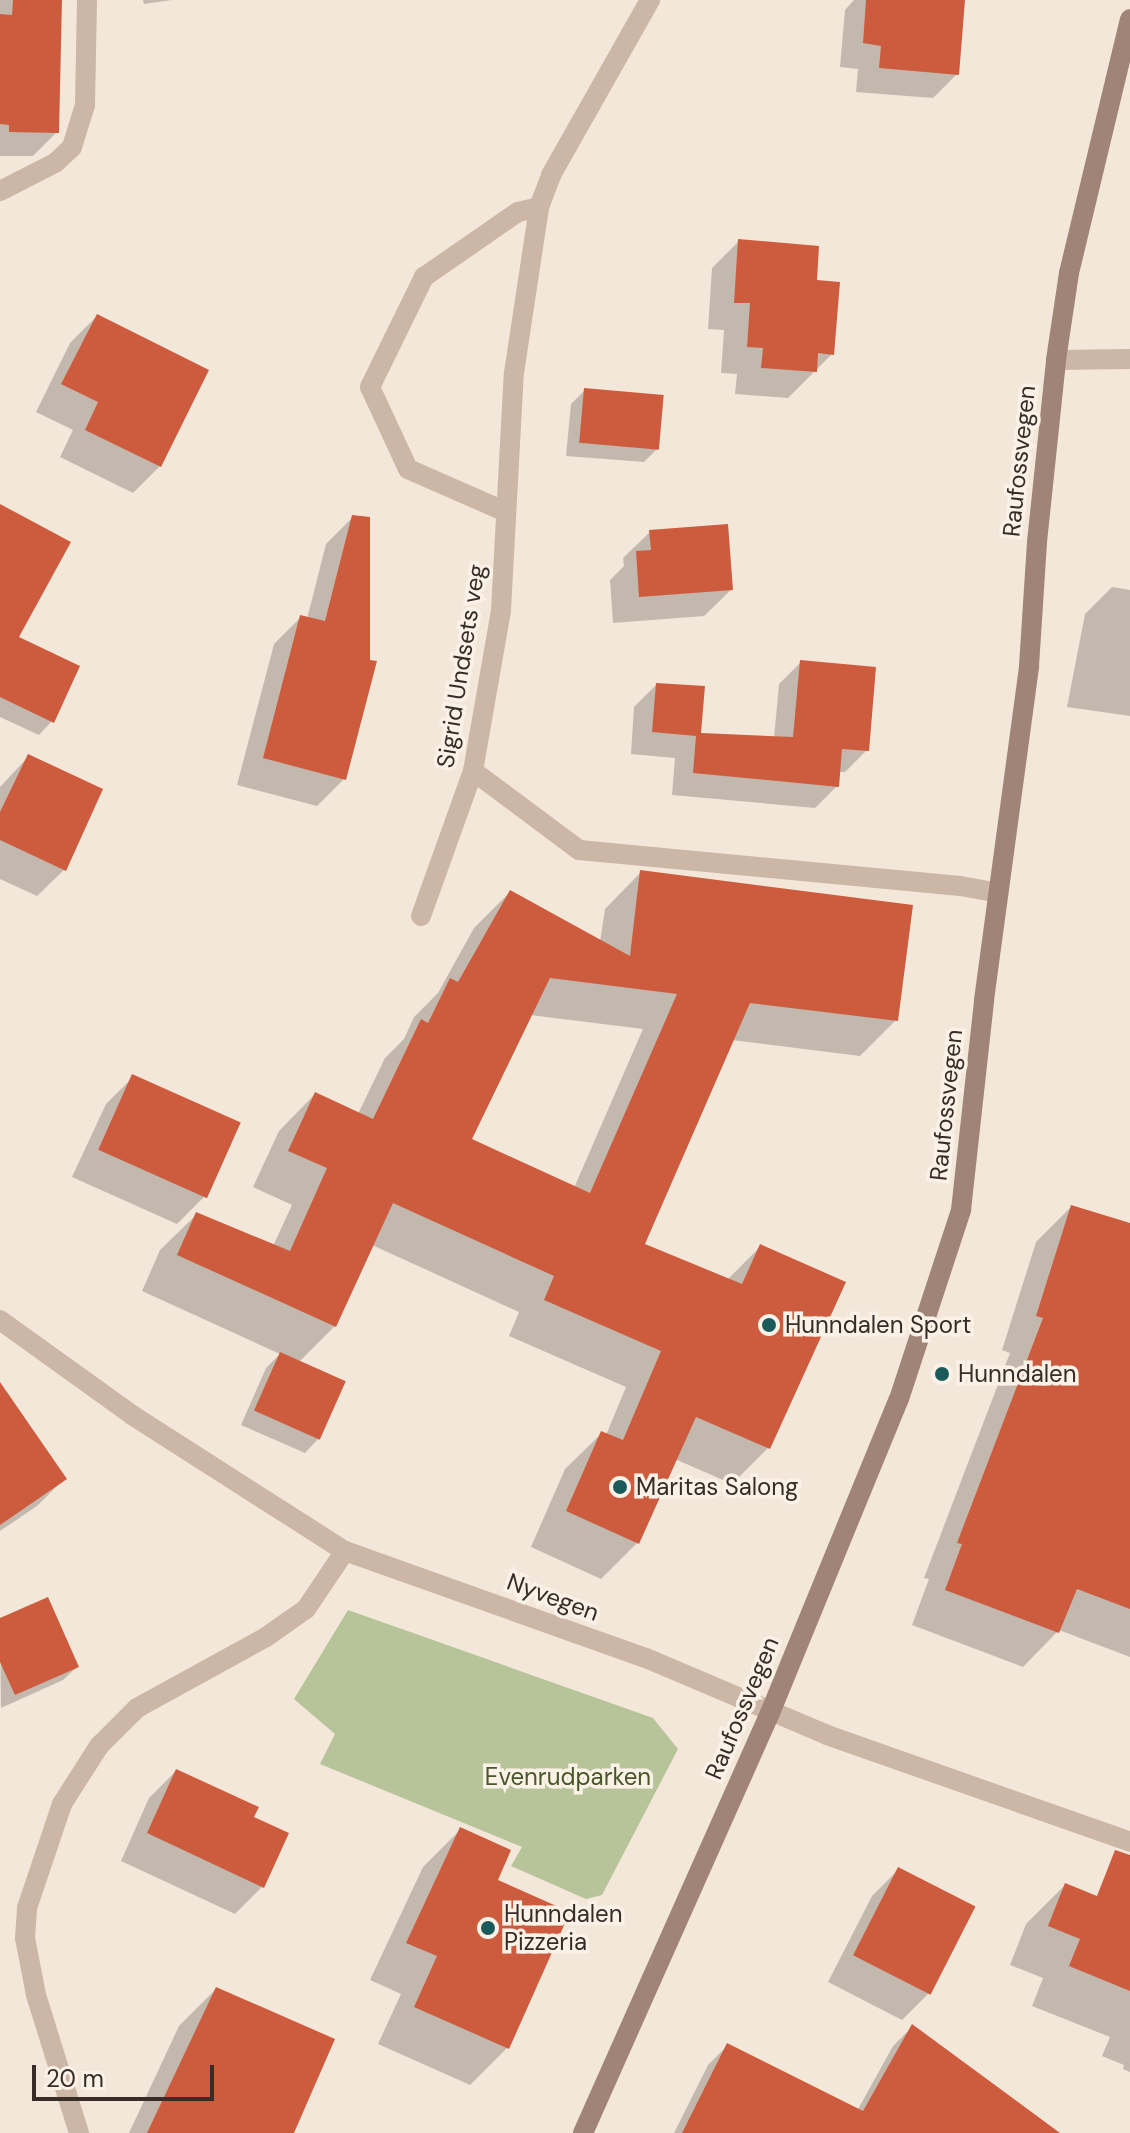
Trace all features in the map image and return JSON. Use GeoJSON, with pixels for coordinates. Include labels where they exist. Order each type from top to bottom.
{"type":"FeatureCollection","features":[{"type":"Feature","properties":{"kind":"main road","name":"Raufossvegen"},"geometry":{"type":"LineString","coordinates":[[583,2133],[770,1713],[899,1399],[961,1210],[998,893],[1029,666],[1037,542],[1056,360],[1069,273],[1130,19]]}},
{"type":"Feature","properties":{"kind":"street"},"geometry":{"type":"LineString","coordinates":[[0,191],[55,163],[72,147],[85,105],[87,0]]}},
{"type":"Feature","properties":{"kind":"street","name":"Sigrid Undsets veg"},"geometry":{"type":"LineString","coordinates":[[421,916],[473,771],[501,610],[514,373],[539,207],[551,175],[650,0]]}},
{"type":"Feature","properties":{"kind":"street"},"geometry":{"type":"LineString","coordinates":[[506,512],[408,469],[370,387],[424,277],[518,212],[539,207]]}},
{"type":"Feature","properties":{"kind":"street"},"geometry":{"type":"LineString","coordinates":[[1056,360],[1130,359]]}},
{"type":"Feature","properties":{"kind":"street"},"geometry":{"type":"LineString","coordinates":[[473,771],[579,850],[960,886],[998,893]]}},
{"type":"Feature","properties":{"kind":"street","name":"Nyvegen"},"geometry":{"type":"LineString","coordinates":[[0,1320],[132,1415],[345,1551],[646,1658],[770,1713],[1130,1842]]}},
{"type":"Feature","properties":{"kind":"street"},"geometry":{"type":"LineString","coordinates":[[79,2133],[36,1995],[25,1938],[27,1908],[62,1804],[99,1746],[137,1708],[266,1637],[306,1609],[345,1551]]}},
{"type":"Feature","properties":{"kind":"green space","name":"Evenrudparken"},"geometry":{"type":"Polygon","coordinates":[[[348,1610],[653,1718],[678,1749],[602,1895],[586,1899],[511,1866],[522,1847],[320,1764],[335,1734],[294,1699],[348,1610]]]}},
{"type":"Feature","properties":{"kind":"building"},"geometry":{"type":"Polygon","coordinates":[[[13,0],[62,0],[59,133],[9,132],[9,125],[0,124],[0,14],[12,15],[13,0]]]}},
{"type":"Feature","properties":{"kind":"building"},"geometry":{"type":"Polygon","coordinates":[[[866,0],[965,0],[959,75],[879,68],[881,46],[863,43],[866,0]]]}},
{"type":"Feature","properties":{"kind":"building"},"geometry":{"type":"Polygon","coordinates":[[[738,239],[819,246],[817,280],[840,282],[834,355],[818,353],[817,372],[761,368],[763,348],[747,347],[750,303],[734,303],[738,239]]]}},
{"type":"Feature","properties":{"kind":"building"},"geometry":{"type":"Polygon","coordinates":[[[97,314],[209,370],[161,467],[85,430],[98,402],[61,384],[97,314]]]}},
{"type":"Feature","properties":{"kind":"building"},"geometry":{"type":"Polygon","coordinates":[[[584,388],[664,395],[659,450],[579,443],[584,388]]]}},
{"type":"Feature","properties":{"kind":"building"},"geometry":{"type":"Polygon","coordinates":[[[0,504],[71,542],[19,637],[80,666],[54,723],[0,697],[0,504]]]}},
{"type":"Feature","properties":{"kind":"building"},"geometry":{"type":"Polygon","coordinates":[[[352,515],[370,517],[370,660],[377,661],[346,780],[263,758],[300,615],[325,621],[352,515]]]}},
{"type":"Feature","properties":{"kind":"building"},"geometry":{"type":"Polygon","coordinates":[[[728,524],[733,590],[639,597],[636,551],[651,550],[649,530],[728,524]]]}},
{"type":"Feature","properties":{"kind":"building"},"geometry":{"type":"Polygon","coordinates":[[[800,660],[876,667],[869,751],[842,749],[839,787],[693,773],[696,736],[652,732],[656,683],[705,686],[701,733],[793,737],[800,660]]]}},
{"type":"Feature","properties":{"kind":"building"},"geometry":{"type":"Polygon","coordinates":[[[28,754],[103,789],[66,871],[0,840],[0,812],[28,754]]]}},
{"type":"Feature","properties":{"kind":"building"},"geometry":{"type":"Polygon","coordinates":[[[640,870],[913,905],[898,1021],[750,1003],[645,1244],[742,1284],[760,1244],[846,1282],[770,1449],[696,1417],[639,1544],[566,1511],[601,1431],[623,1440],[661,1351],[544,1300],[554,1276],[393,1203],[336,1327],[177,1255],[196,1212],[290,1251],[327,1168],[288,1151],[315,1092],[373,1119],[421,1019],[428,1023],[450,978],[458,982],[510,890],[630,956],[640,870]],[[550,978],[472,1139],[590,1193],[677,994],[550,978]]]}},
{"type":"Feature","properties":{"kind":"building"},"geometry":{"type":"Polygon","coordinates":[[[132,1074],[241,1122],[207,1198],[98,1150],[132,1074]]]}},
{"type":"Feature","properties":{"kind":"building"},"geometry":{"type":"Polygon","coordinates":[[[1071,1205],[1130,1223],[1130,1609],[1077,1589],[1059,1633],[945,1590],[962,1544],[957,1543],[1043,1318],[1036,1316],[1071,1205]]]}},
{"type":"Feature","properties":{"kind":"building"},"geometry":{"type":"Polygon","coordinates":[[[280,1352],[346,1381],[320,1440],[254,1410],[280,1352]]]}},
{"type":"Feature","properties":{"kind":"building"},"geometry":{"type":"Polygon","coordinates":[[[0,1382],[67,1479],[0,1525],[0,1382]]]}},
{"type":"Feature","properties":{"kind":"building"},"geometry":{"type":"Polygon","coordinates":[[[48,1597],[79,1667],[15,1695],[0,1662],[0,1618],[48,1597]]]}},
{"type":"Feature","properties":{"kind":"building"},"geometry":{"type":"Polygon","coordinates":[[[176,1769],[259,1807],[254,1817],[289,1833],[264,1888],[147,1833],[176,1769]]]}},
{"type":"Feature","properties":{"kind":"building","name":"Hunndalen Pizzeria"},"geometry":{"type":"Polygon","coordinates":[[[460,1827],[511,1850],[498,1880],[570,1912],[509,2049],[414,2007],[437,1956],[406,1943],[460,1827]]]}},
{"type":"Feature","properties":{"kind":"building"},"geometry":{"type":"Polygon","coordinates":[[[1115,1850],[1130,1855],[1130,1991],[1069,1966],[1080,1939],[1048,1926],[1065,1883],[1097,1896],[1115,1850]]]}},
{"type":"Feature","properties":{"kind":"building"},"geometry":{"type":"Polygon","coordinates":[[[898,1867],[976,1906],[931,1995],[853,1955],[898,1867]]]}},
{"type":"Feature","properties":{"kind":"building"},"geometry":{"type":"Polygon","coordinates":[[[216,1987],[335,2039],[294,2133],[147,2133],[216,1987]]]}},
{"type":"Feature","properties":{"kind":"building"},"geometry":{"type":"Polygon","coordinates":[[[912,2024],[1060,2133],[682,2133],[727,2043],[863,2111],[912,2024]]]}},
{"type":"Feature","properties":{"kind":"place","name":"Hunndalen Sport"},"geometry":{"type":"Point","coordinates":[769,1325]}},
{"type":"Feature","properties":{"kind":"place","name":"Hunndalen"},"geometry":{"type":"Point","coordinates":[942,1374]}},
{"type":"Feature","properties":{"kind":"place","name":"Maritas Salong"},"geometry":{"type":"Point","coordinates":[620,1487]}},
{"type":"Feature","properties":{"kind":"place","name":"Hunndalen Pizzeria"},"geometry":{"type":"Point","coordinates":[488,1928]}}]}
